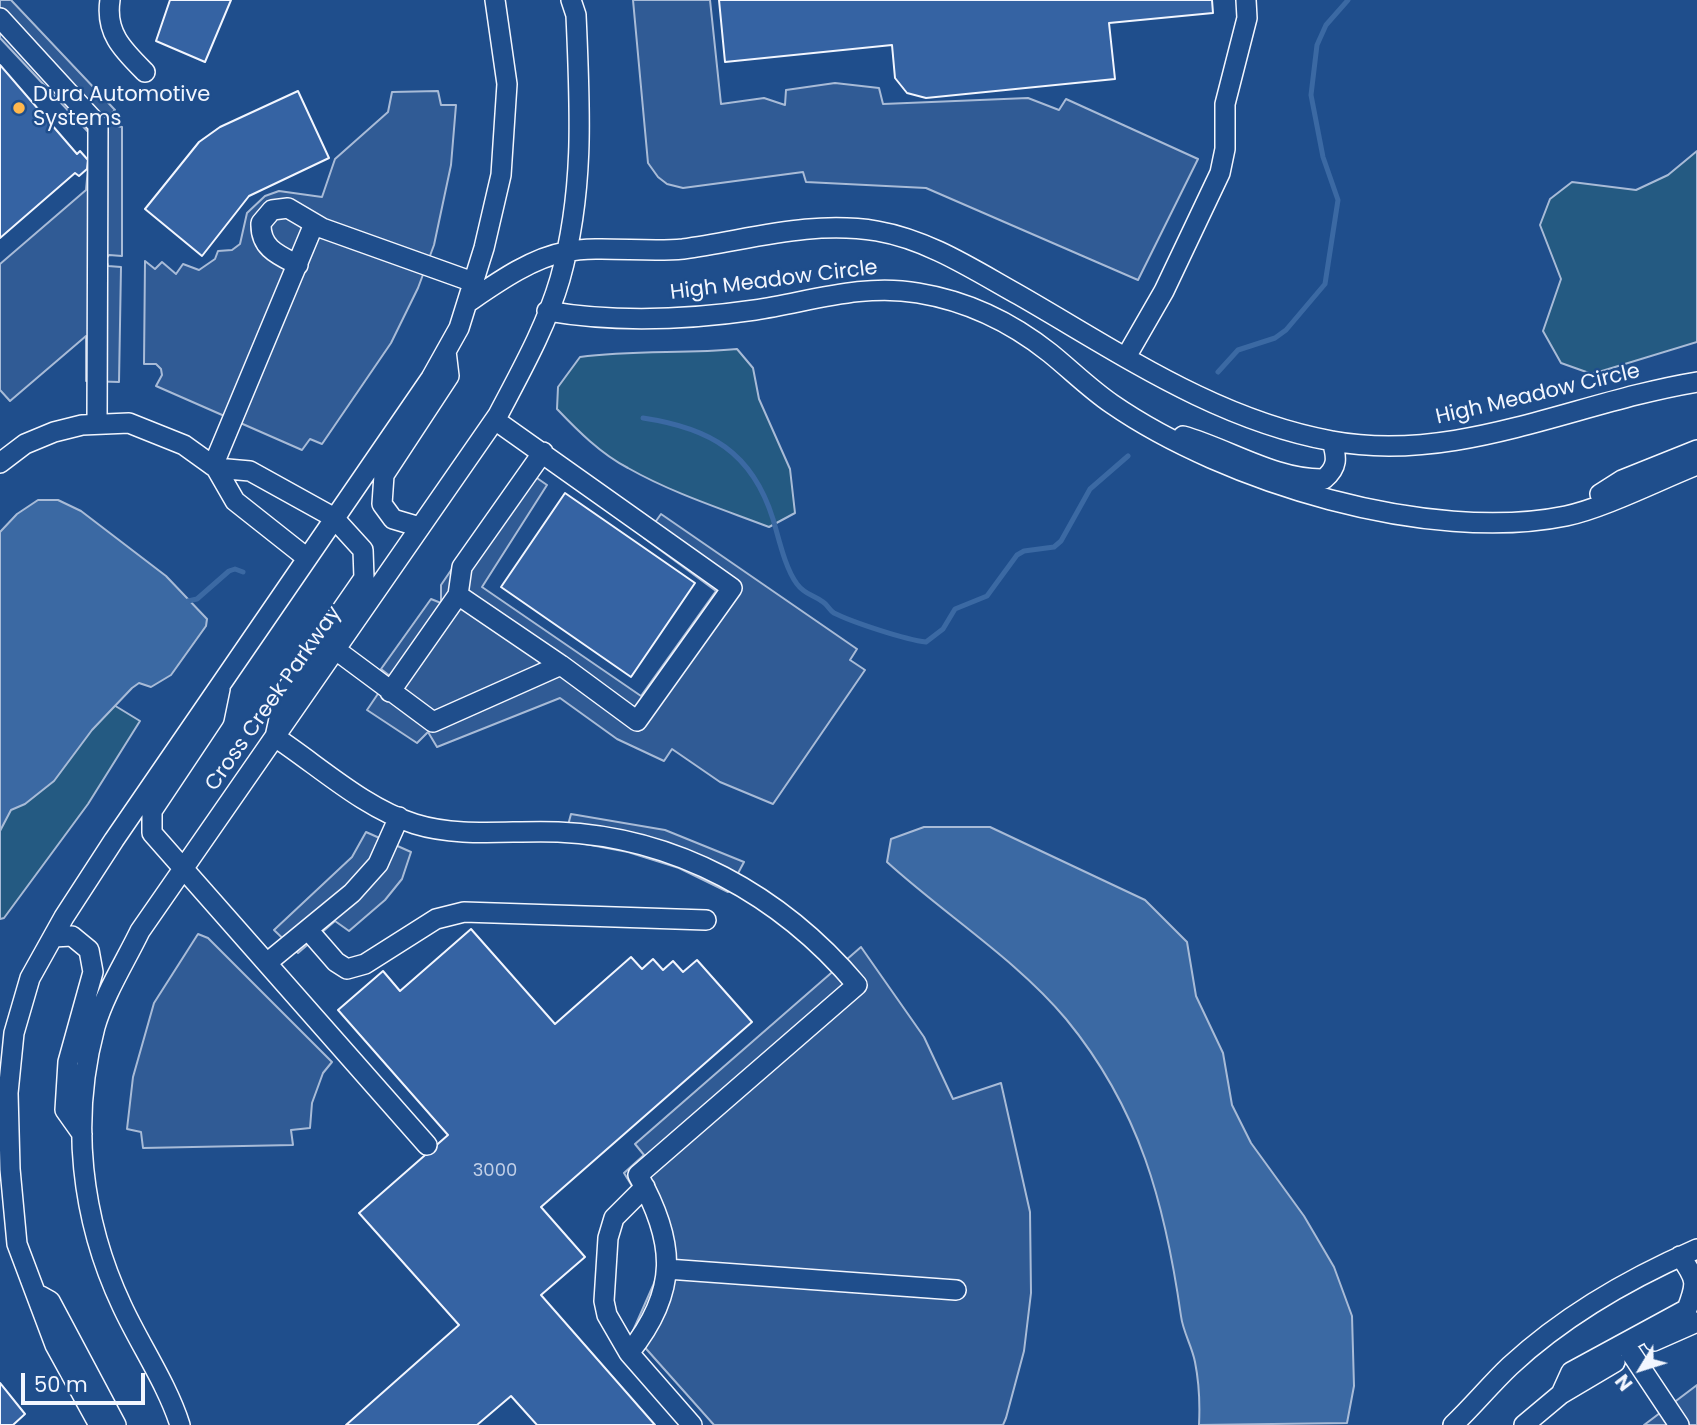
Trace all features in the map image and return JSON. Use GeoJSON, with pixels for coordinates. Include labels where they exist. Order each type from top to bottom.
{"type":"FeatureCollection","features":[{"type":"Feature","properties":{"kind":"street"},"geometry":{"type":"LineString","coordinates":[[110,0],[108,16],[117,43],[145,72]]}},
{"type":"Feature","properties":{"kind":"street"},"geometry":{"type":"LineString","coordinates":[[99,1425],[55,1345],[17,1244],[10,1169],[8,1093],[13,1033],[30,978],[53,937],[223,678],[400,423],[459,328],[501,175],[507,84],[495,0]]}},
{"type":"Feature","properties":{"kind":"street","name":"Cross Creek Parkway"},"geometry":{"type":"LineString","coordinates":[[178,1424],[121,1304],[97,1246],[84,1184],[81,1093],[96,1025],[140,931],[495,420],[532,349],[560,279],[579,173],[582,135],[576,15],[571,0]]}},
{"type":"Feature","properties":{"kind":"street"},"geometry":{"type":"LineString","coordinates":[[1126,357],[1164,291],[1224,161],[1224,104],[1247,18],[1246,0]]}},
{"type":"Feature","properties":{"kind":"street"},"geometry":{"type":"LineString","coordinates":[[0,19],[98,125],[97,424]]}},
{"type":"Feature","properties":{"kind":"street"},"geometry":{"type":"LineString","coordinates":[[298,265],[269,250],[263,242],[261,223],[272,210],[288,208],[303,215],[314,225],[473,282]]}},
{"type":"Feature","properties":{"kind":"street"},"geometry":{"type":"LineString","coordinates":[[214,467],[314,225]]}},
{"type":"Feature","properties":{"kind":"street","name":"High Meadow Circle"},"geometry":{"type":"LineString","coordinates":[[565,252],[684,248],[799,229],[848,228],[880,232],[936,249],[1126,357],[1236,415],[1332,441],[1403,446],[1448,442],[1697,382]]}},
{"type":"Feature","properties":{"kind":"street"},"geometry":{"type":"LineString","coordinates":[[467,303],[502,280],[565,252]]}},
{"type":"Feature","properties":{"kind":"street","name":"High Meadow Circle"},"geometry":{"type":"LineString","coordinates":[[547,311],[611,319],[689,317],[757,310],[852,291],[891,289],[950,300],[1004,321],[1142,424],[1241,472],[1277,485],[1381,510],[1459,522],[1496,523],[1567,516],[1697,465]]}},
{"type":"Feature","properties":{"kind":"street"},"geometry":{"type":"LineString","coordinates":[[420,527],[394,519],[382,504],[384,475],[449,376],[446,351]]}},
{"type":"Feature","properties":{"kind":"street"},"geometry":{"type":"LineString","coordinates":[[458,595],[637,721],[732,588],[495,420]]}},
{"type":"Feature","properties":{"kind":"street"},"geometry":{"type":"LineString","coordinates":[[0,463],[25,444],[54,432],[97,424],[129,423],[184,445],[214,467],[235,501],[307,558]]}},
{"type":"Feature","properties":{"kind":"street"},"geometry":{"type":"LineString","coordinates":[[1142,424],[1201,441],[1271,468],[1310,479],[1324,479],[1336,466],[1337,457],[1332,441]]}},
{"type":"Feature","properties":{"kind":"street"},"geometry":{"type":"LineString","coordinates":[[1567,516],[1622,480],[1697,450]]}},
{"type":"Feature","properties":{"kind":"street"},"geometry":{"type":"LineString","coordinates":[[390,692],[458,595],[462,567],[543,452]]}},
{"type":"Feature","properties":{"kind":"street"},"geometry":{"type":"LineString","coordinates":[[214,467],[250,471],[333,517],[363,550],[364,578],[285,692],[275,737],[384,811],[438,829],[598,834],[657,848],[694,861],[748,889],[791,919],[832,955],[857,985],[638,1175],[663,1225],[667,1269],[664,1297],[652,1325],[629,1353]]}},
{"type":"Feature","properties":{"kind":"street"},"geometry":{"type":"LineString","coordinates":[[336,650],[433,722],[561,666]]}},
{"type":"Feature","properties":{"kind":"street"},"geometry":{"type":"LineString","coordinates":[[223,678],[214,718],[152,811],[152,833],[427,1145]]}},
{"type":"Feature","properties":{"kind":"street"},"geometry":{"type":"LineString","coordinates":[[268,962],[352,893],[378,864],[399,817]]}},
{"type":"Feature","properties":{"kind":"street"},"geometry":{"type":"LineString","coordinates":[[309,931],[336,962],[347,969],[365,964],[436,919],[464,912],[706,920]]}},
{"type":"Feature","properties":{"kind":"street"},"geometry":{"type":"LineString","coordinates":[[53,937],[72,936],[89,950],[93,972],[68,1062],[65,1110],[82,1134]]}},
{"type":"Feature","properties":{"kind":"street"},"geometry":{"type":"LineString","coordinates":[[645,1187],[614,1218],[608,1238],[604,1301],[607,1315],[629,1353],[692,1425]]}},
{"type":"Feature","properties":{"kind":"street"},"geometry":{"type":"LineString","coordinates":[[1453,1425],[1509,1367],[1566,1321],[1630,1279],[1689,1253],[1697,1290],[1687,1309],[1571,1372],[1562,1394]]}},
{"type":"Feature","properties":{"kind":"street"},"geometry":{"type":"LineString","coordinates":[[667,1269],[956,1290]]}},
{"type":"Feature","properties":{"kind":"street"},"geometry":{"type":"LineString","coordinates":[[34,1292],[50,1301],[116,1425]]}},
{"type":"Feature","properties":{"kind":"street"},"geometry":{"type":"LineString","coordinates":[[1524,1425],[1562,1394],[1630,1353],[1697,1322]]}},
{"type":"Feature","properties":{"kind":"street"},"geometry":{"type":"LineString","coordinates":[[1630,1353],[1679,1425]]}},
{"type":"Feature","properties":{"kind":"shaded area"},"geometry":{"type":"Polygon","coordinates":[[[0,0],[11,0],[115,110],[108,117],[108,124],[122,127],[122,256],[109,255],[106,259],[108,266],[121,267],[119,382],[86,381],[86,336],[10,401],[0,390],[0,264],[86,190],[91,135],[0,38],[0,0]]]}},
{"type":"Feature","properties":{"kind":"shaded area"},"geometry":{"type":"Polygon","coordinates":[[[633,0],[710,0],[721,104],[764,98],[785,105],[786,90],[835,83],[879,88],[883,104],[1028,98],[1059,110],[1066,99],[1198,159],[1138,280],[926,188],[806,182],[803,172],[683,188],[667,184],[648,163],[633,0]]]}},
{"type":"Feature","properties":{"kind":"shaded area"},"geometry":{"type":"Polygon","coordinates":[[[438,91],[441,105],[456,105],[451,165],[434,245],[418,288],[391,343],[322,444],[310,439],[302,450],[156,386],[162,375],[161,369],[156,364],[144,364],[145,261],[155,269],[162,262],[176,274],[183,264],[199,270],[215,259],[218,251],[232,250],[240,244],[247,213],[265,196],[279,191],[322,197],[335,159],[388,112],[392,92],[438,91]]]}},
{"type":"Feature","properties":{"kind":"shaded area"},"geometry":{"type":"Polygon","coordinates":[[[1697,151],[1697,342],[1592,374],[1561,363],[1543,331],[1561,279],[1540,225],[1550,199],[1572,182],[1636,190],[1668,175],[1697,151]]]}},
{"type":"Feature","properties":{"kind":"shaded area"},"geometry":{"type":"Polygon","coordinates":[[[737,349],[753,368],[759,399],[790,469],[795,513],[769,527],[680,493],[628,468],[599,449],[557,409],[558,387],[580,357],[737,349]]]}},
{"type":"Feature","properties":{"kind":"shaded area"},"geometry":{"type":"Polygon","coordinates":[[[521,467],[547,485],[482,587],[641,696],[716,591],[644,538],[661,514],[857,649],[850,660],[865,670],[773,804],[720,782],[672,749],[664,761],[617,739],[560,698],[437,747],[428,732],[417,743],[367,710],[390,676],[381,669],[431,599],[441,603],[441,585],[521,467]]]}},
{"type":"Feature","properties":{"kind":"shaded area"},"geometry":{"type":"Polygon","coordinates":[[[38,500],[58,500],[81,511],[166,576],[207,619],[206,626],[171,675],[151,687],[139,683],[132,688],[92,730],[54,781],[25,804],[11,810],[0,831],[0,532],[17,514],[38,500]]]}},
{"type":"Feature","properties":{"kind":"shaded area"},"geometry":{"type":"Polygon","coordinates":[[[68,677],[140,721],[88,804],[4,918],[0,919],[0,686],[68,677]]]}},
{"type":"Feature","properties":{"kind":"shaded area"},"geometry":{"type":"Polygon","coordinates":[[[571,814],[665,830],[744,862],[728,892],[679,868],[628,852],[564,840],[571,814]]]}},
{"type":"Feature","properties":{"kind":"shaded area"},"geometry":{"type":"Polygon","coordinates":[[[924,827],[990,827],[1145,900],[1187,942],[1196,996],[1223,1053],[1232,1105],[1251,1143],[1304,1216],[1334,1267],[1352,1316],[1354,1386],[1347,1423],[1199,1425],[1199,1394],[1194,1356],[1182,1322],[1167,1235],[1145,1159],[1131,1123],[1092,1053],[1047,997],[1003,957],[887,862],[891,839],[924,827]]]}},
{"type":"Feature","properties":{"kind":"shaded area"},"geometry":{"type":"Polygon","coordinates":[[[366,832],[411,852],[402,879],[385,900],[349,931],[335,921],[298,953],[274,930],[352,857],[366,832]]]}},
{"type":"Feature","properties":{"kind":"shaded area"},"geometry":{"type":"Polygon","coordinates":[[[198,934],[208,938],[332,1062],[323,1073],[312,1103],[310,1128],[291,1130],[293,1145],[143,1148],[141,1132],[127,1129],[133,1077],[154,1003],[198,934]]]}},
{"type":"Feature","properties":{"kind":"shaded area"},"geometry":{"type":"Polygon","coordinates":[[[861,947],[924,1037],[953,1099],[1001,1083],[1030,1212],[1031,1293],[1024,1351],[1006,1418],[1003,1425],[714,1425],[632,1333],[659,1272],[653,1220],[624,1173],[644,1155],[635,1144],[861,947]]]}},
{"type":"Feature","properties":{"kind":"shaded area"},"geometry":{"type":"Polygon","coordinates":[[[1697,1385],[1697,1425],[1644,1425],[1697,1385]]]}},
{"type":"Feature","properties":{"kind":"building"},"geometry":{"type":"Polygon","coordinates":[[[170,0],[231,0],[205,62],[156,41],[170,0]]]}},
{"type":"Feature","properties":{"kind":"building"},"geometry":{"type":"Polygon","coordinates":[[[719,0],[1212,0],[1213,13],[1109,23],[1115,79],[926,98],[907,93],[895,78],[892,45],[725,62],[719,0]]]}},
{"type":"Feature","properties":{"kind":"building","name":"Dura Automotive Systems"},"geometry":{"type":"Polygon","coordinates":[[[0,65],[77,154],[80,151],[88,160],[87,169],[79,176],[75,173],[0,238],[0,65]]]}},
{"type":"Feature","properties":{"kind":"building"},"geometry":{"type":"Polygon","coordinates":[[[298,91],[329,158],[249,196],[202,256],[145,209],[199,142],[220,127],[298,91]]]}},
{"type":"Feature","properties":{"kind":"building"},"geometry":{"type":"Polygon","coordinates":[[[565,493],[695,583],[631,677],[501,587],[565,493]]]}},
{"type":"Feature","properties":{"kind":"building"},"geometry":{"type":"Polygon","coordinates":[[[471,929],[555,1024],[631,957],[642,969],[653,959],[663,970],[673,961],[683,972],[697,960],[752,1022],[541,1207],[585,1257],[541,1295],[655,1425],[537,1425],[511,1396],[477,1425],[346,1425],[459,1325],[359,1213],[448,1135],[338,1010],[383,971],[400,991],[471,929]]]}},
{"type":"Feature","properties":{"kind":"building"},"geometry":{"type":"Polygon","coordinates":[[[0,1383],[25,1414],[13,1425],[0,1425],[0,1383]]]}},
{"type":"Feature","properties":{"kind":"waterway"},"geometry":{"type":"LineString","coordinates":[[1218,372],[1238,350],[1275,338],[1286,330],[1325,284],[1338,200],[1323,157],[1311,95],[1317,45],[1326,25],[1348,0]]}},
{"type":"Feature","properties":{"kind":"waterway"},"geometry":{"type":"LineString","coordinates":[[643,418],[667,422],[708,437],[740,460],[764,496],[789,570],[803,590],[842,617],[926,642],[943,629],[955,609],[987,596],[1017,555],[1024,551],[1054,547],[1061,541],[1090,489],[1128,456]]}},
{"type":"Feature","properties":{"kind":"waterway"},"geometry":{"type":"LineString","coordinates":[[188,601],[197,599],[229,571],[235,569],[243,572]]}},
{"type":"Feature","properties":{"kind":"place","name":"Dura Automotive Systems"},"geometry":{"type":"Point","coordinates":[19,108]}}]}
